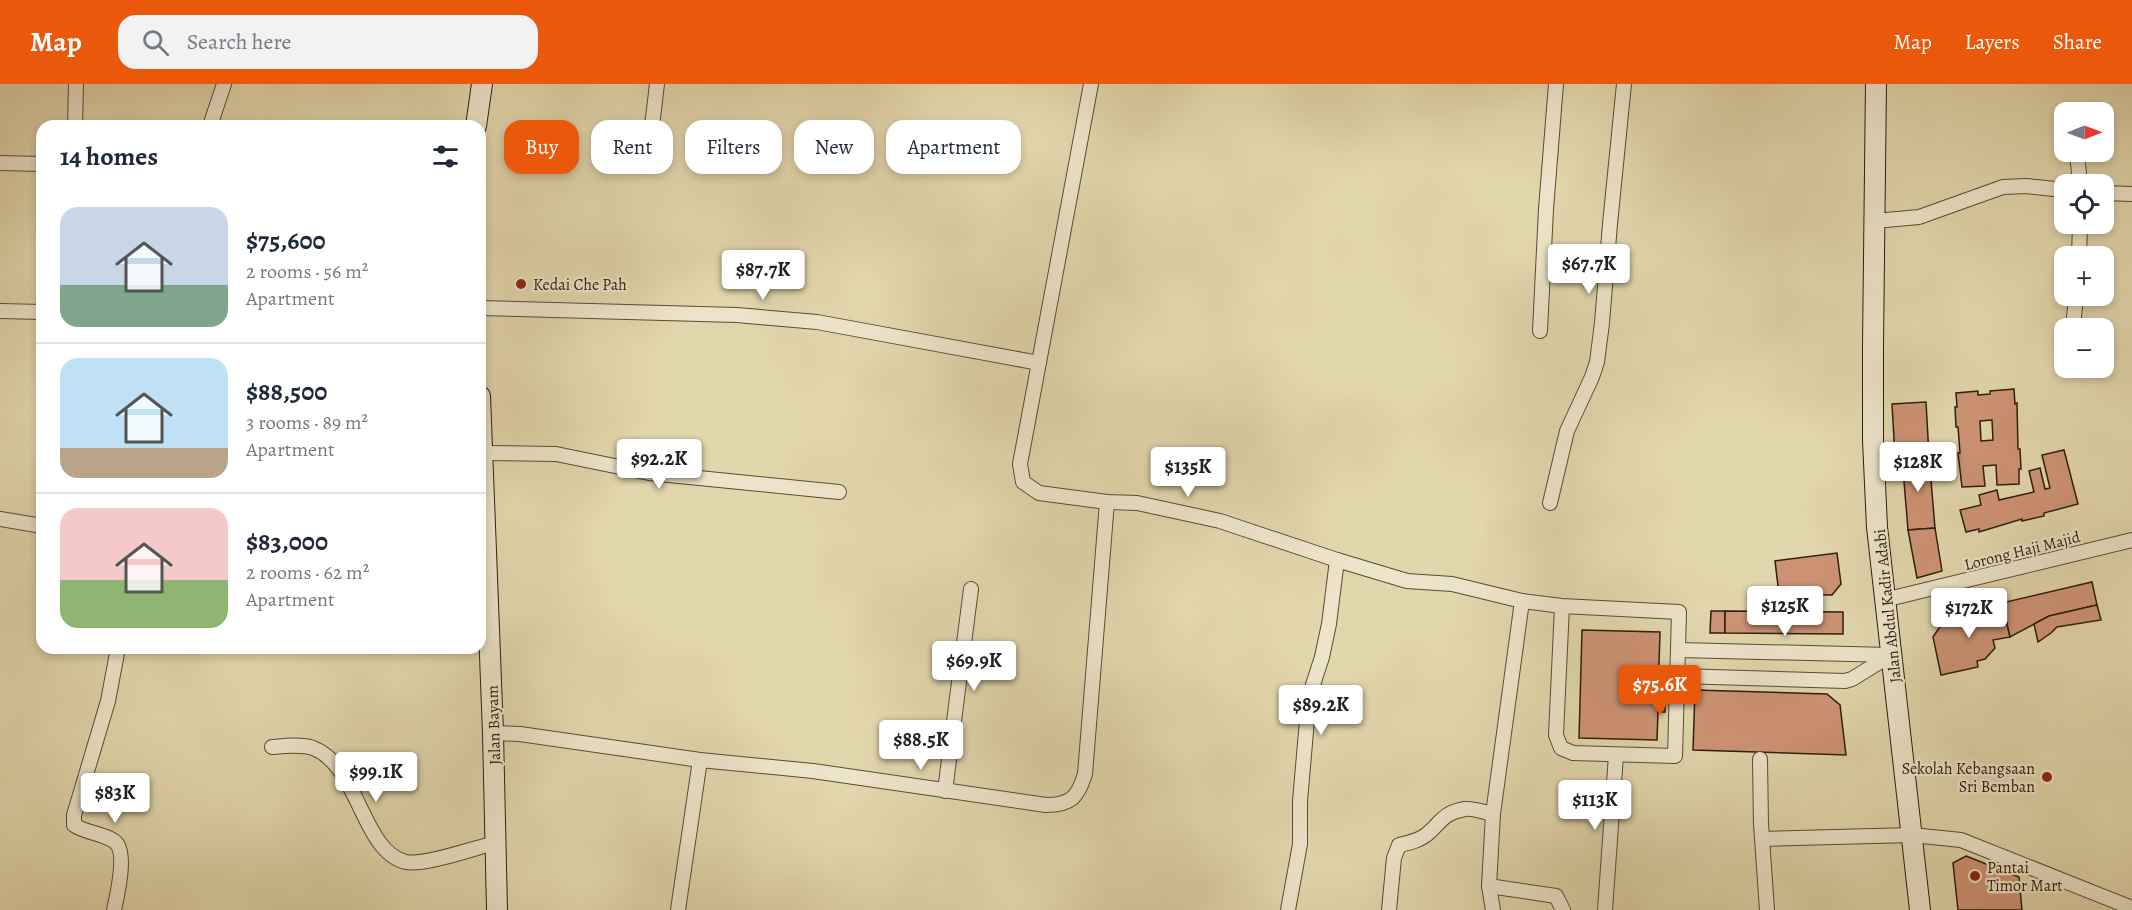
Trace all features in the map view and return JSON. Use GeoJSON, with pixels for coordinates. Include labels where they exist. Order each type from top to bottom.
{"type":"FeatureCollection","features":[{"type":"Feature","properties":{"kind":"main road"},"geometry":{"type":"LineString","coordinates":[[468,84],[473,120]]}},
{"type":"Feature","properties":{"kind":"main road"},"geometry":{"type":"LineString","coordinates":[[475,120],[482,84]]}},
{"type":"Feature","properties":{"kind":"main road","name":"Jalan Abdul Kadir Adabi"},"geometry":{"type":"LineString","coordinates":[[1876,84],[1873,345],[1877,527],[1920,910]]}},
{"type":"Feature","properties":{"kind":"main road","name":"Jalan Bayam"},"geometry":{"type":"LineString","coordinates":[[486,573],[497,910]]}},
{"type":"Feature","properties":{"kind":"street"},"geometry":{"type":"LineString","coordinates":[[75,120],[76,84]]}},
{"type":"Feature","properties":{"kind":"street"},"geometry":{"type":"LineString","coordinates":[[212,120],[224,84]]}},
{"type":"Feature","properties":{"kind":"street"},"geometry":{"type":"LineString","coordinates":[[653,120],[657,84]]}},
{"type":"Feature","properties":{"kind":"street"},"geometry":{"type":"LineString","coordinates":[[1091,84],[1020,464],[1023,482],[1039,493],[1107,502],[1137,503],[1220,521],[1407,581],[1452,584],[1522,601],[1562,606],[1678,612],[1675,756],[1574,753],[1561,748],[1558,742],[1562,606]]}},
{"type":"Feature","properties":{"kind":"street"},"geometry":{"type":"LineString","coordinates":[[1540,331],[1546,209],[1556,84]]}},
{"type":"Feature","properties":{"kind":"street"},"geometry":{"type":"LineString","coordinates":[[1550,503],[1567,431],[1597,362],[1624,84]]}},
{"type":"Feature","properties":{"kind":"street"},"geometry":{"type":"LineString","coordinates":[[0,163],[36,164]]}},
{"type":"Feature","properties":{"kind":"street"},"geometry":{"type":"LineString","coordinates":[[1875,220],[1919,217],[2003,187],[2026,186],[2054,189]]}},
{"type":"Feature","properties":{"kind":"street"},"geometry":{"type":"LineString","coordinates":[[2114,193],[2132,194]]}},
{"type":"Feature","properties":{"kind":"street"},"geometry":{"type":"LineString","coordinates":[[486,308],[737,315],[817,322],[1039,363]]}},
{"type":"Feature","properties":{"kind":"street"},"geometry":{"type":"LineString","coordinates":[[0,311],[36,312]]}},
{"type":"Feature","properties":{"kind":"street"},"geometry":{"type":"LineString","coordinates":[[486,453],[556,454],[649,473],[839,492]]}},
{"type":"Feature","properties":{"kind":"street"},"geometry":{"type":"LineString","coordinates":[[493,733],[520,734],[700,760],[813,771],[945,791],[1062,805],[1073,798],[1081,787],[1085,774],[1107,502]]}},
{"type":"Feature","properties":{"kind":"street"},"geometry":{"type":"LineString","coordinates":[[0,519],[36,525]]}},
{"type":"Feature","properties":{"kind":"street","name":"Lorong Haji Majid"},"geometry":{"type":"LineString","coordinates":[[1884,600],[2132,540]]}},
{"type":"Feature","properties":{"kind":"street"},"geometry":{"type":"LineString","coordinates":[[1288,910],[1300,844],[1300,801],[1309,698],[1322,657],[1329,624],[1337,560]]}},
{"type":"Feature","properties":{"kind":"street"},"geometry":{"type":"LineString","coordinates":[[945,791],[971,589]]}},
{"type":"Feature","properties":{"kind":"street"},"geometry":{"type":"LineString","coordinates":[[1493,910],[1489,886],[1493,814],[1522,601]]}},
{"type":"Feature","properties":{"kind":"street"},"geometry":{"type":"LineString","coordinates":[[1678,650],[1891,655]]}},
{"type":"Feature","properties":{"kind":"street"},"geometry":{"type":"LineString","coordinates":[[114,910],[119,880],[121,853],[119,845],[113,840],[81,830],[74,825],[74,815],[108,701],[117,654]]}},
{"type":"Feature","properties":{"kind":"street"},"geometry":{"type":"LineString","coordinates":[[1677,676],[1845,681],[1891,655]]}},
{"type":"Feature","properties":{"kind":"street"},"geometry":{"type":"LineString","coordinates":[[272,747],[313,748],[330,759],[345,778],[382,847],[394,858],[408,862],[425,861],[495,843]]}},
{"type":"Feature","properties":{"kind":"street"},"geometry":{"type":"LineString","coordinates":[[1605,910],[1616,755]]}},
{"type":"Feature","properties":{"kind":"street"},"geometry":{"type":"LineString","coordinates":[[1760,759],[1767,910]]}},
{"type":"Feature","properties":{"kind":"street"},"geometry":{"type":"LineString","coordinates":[[678,910],[700,760]]}},
{"type":"Feature","properties":{"kind":"street"},"geometry":{"type":"LineString","coordinates":[[1389,910],[1394,858],[1399,845],[1413,842],[1427,834],[1438,821],[1448,814],[1467,809],[1493,814]]}},
{"type":"Feature","properties":{"kind":"street"},"geometry":{"type":"LineString","coordinates":[[1762,839],[1912,834],[1964,841],[2113,905],[2132,908]]}},
{"type":"Feature","properties":{"kind":"street"},"geometry":{"type":"LineString","coordinates":[[1489,886],[1556,896],[1563,910]]}},
{"type":"Feature","properties":{"kind":"building"},"geometry":{"type":"Polygon","coordinates":[[[2014,389],[2015,404],[2017,403],[2018,449],[2020,449],[2019,484],[1997,485],[1996,465],[1983,466],[1985,486],[1962,487],[1958,427],[1956,427],[1956,393],[1978,391],[1978,395],[1990,394],[1990,391],[2014,389]],[[1992,420],[1980,421],[1981,441],[1993,440],[1992,420]]]}},
{"type":"Feature","properties":{"kind":"building"},"geometry":{"type":"Polygon","coordinates":[[[1926,402],[1929,456],[1895,457],[1892,404],[1926,402]]]}},
{"type":"Feature","properties":{"kind":"building"},"geometry":{"type":"Polygon","coordinates":[[[2064,450],[2078,504],[2044,513],[2044,516],[2022,521],[2022,519],[1979,532],[1979,529],[1966,532],[1960,510],[1981,505],[1979,495],[1997,490],[1999,500],[2034,492],[2029,471],[2040,468],[2045,489],[2050,488],[2042,455],[2064,450]]]}},
{"type":"Feature","properties":{"kind":"building"},"geometry":{"type":"Polygon","coordinates":[[[1929,456],[1935,528],[1908,530],[1902,457],[1929,456]]]}},
{"type":"Feature","properties":{"kind":"building"},"geometry":{"type":"Polygon","coordinates":[[[1935,528],[1942,571],[1917,578],[1908,530],[1935,528]]]}},
{"type":"Feature","properties":{"kind":"building"},"geometry":{"type":"Polygon","coordinates":[[[1837,553],[1841,584],[1832,595],[1779,594],[1775,561],[1837,553]]]}},
{"type":"Feature","properties":{"kind":"building"},"geometry":{"type":"Polygon","coordinates":[[[2092,582],[2097,605],[2049,616],[2010,637],[2002,603],[2092,582]]]}},
{"type":"Feature","properties":{"kind":"building"},"geometry":{"type":"Polygon","coordinates":[[[2002,605],[2010,637],[1993,640],[1995,648],[1985,659],[1977,661],[1978,667],[1941,675],[1933,637],[1946,618],[2002,605]]]}},
{"type":"Feature","properties":{"kind":"building"},"geometry":{"type":"Polygon","coordinates":[[[2097,605],[2101,620],[2057,627],[2038,642],[2034,624],[2049,616],[2097,605]]]}},
{"type":"Feature","properties":{"kind":"building"},"geometry":{"type":"Polygon","coordinates":[[[1711,611],[1725,611],[1725,633],[1710,633],[1711,611]]]}},
{"type":"Feature","properties":{"kind":"building"},"geometry":{"type":"Polygon","coordinates":[[[1725,611],[1843,612],[1843,634],[1725,633],[1725,611]]]}},
{"type":"Feature","properties":{"kind":"building"},"geometry":{"type":"Polygon","coordinates":[[[1582,630],[1660,632],[1658,694],[1665,694],[1665,712],[1658,712],[1657,740],[1579,738],[1582,630]]]}},
{"type":"Feature","properties":{"kind":"building"},"geometry":{"type":"Polygon","coordinates":[[[1695,690],[1827,694],[1840,705],[1846,755],[1693,750],[1695,690]]]}},
{"type":"Feature","properties":{"kind":"building"},"geometry":{"type":"Polygon","coordinates":[[[1966,856],[2019,877],[2022,910],[1958,910],[1953,863],[1966,856]]]}},
{"type":"Feature","properties":{"kind":"place","name":"Kedai Che Pah"},"geometry":{"type":"Point","coordinates":[521,284]}},
{"type":"Feature","properties":{"kind":"place","name":"Sekolah Kebangsaan Sri Bemban"},"geometry":{"type":"Point","coordinates":[2047,777]}},
{"type":"Feature","properties":{"kind":"place","name":"Pantai Timor Mart"},"geometry":{"type":"Point","coordinates":[1975,876]}}]}
